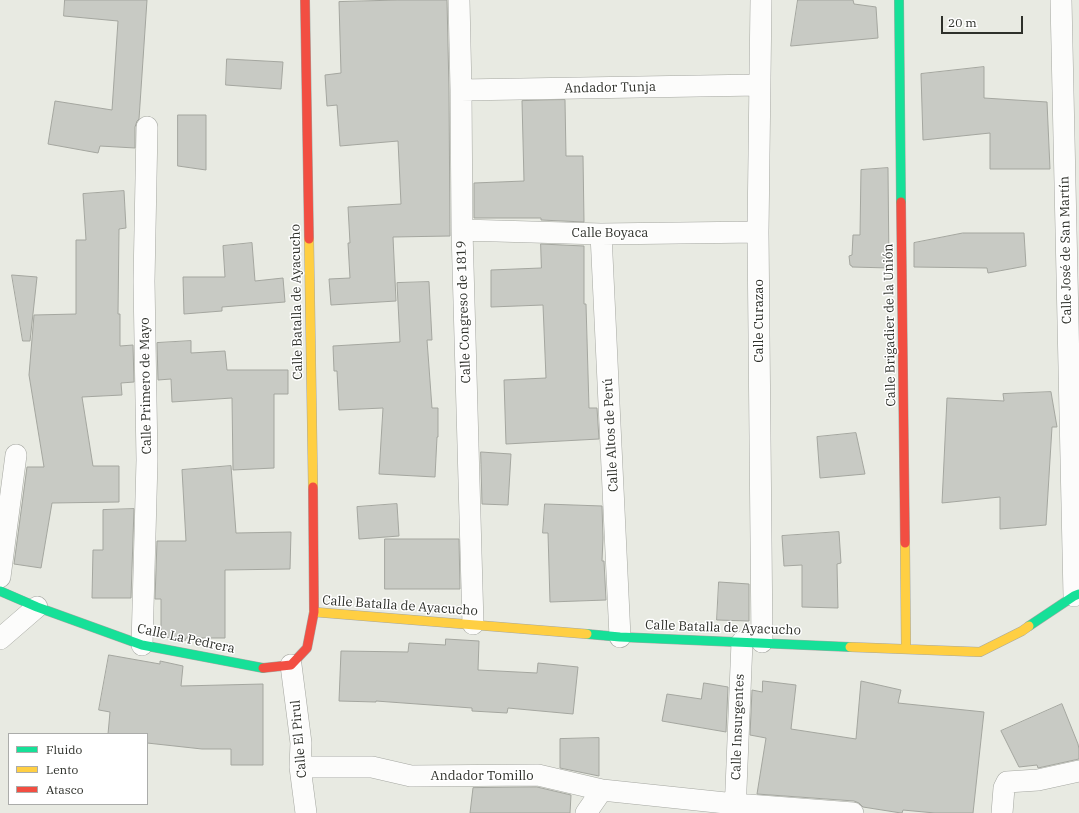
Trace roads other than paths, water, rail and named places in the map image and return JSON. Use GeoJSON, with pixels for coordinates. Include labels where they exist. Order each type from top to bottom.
{"type":"FeatureCollection","features":[{"type":"Feature","properties":{"kind":"street","name":"Calle Batalla de Ayacucho"},"geometry":{"type":"LineString","coordinates":[[305,0],[313,436],[314,612],[620,637],[980,652],[1022,631],[1076,595]]}},
{"type":"Feature","properties":{"kind":"street","name":"Calle Congreso de 1819"},"geometry":{"type":"LineString","coordinates":[[459,0],[462,230],[473,624]]}},
{"type":"Feature","properties":{"kind":"street","name":"Calle Curazao"},"geometry":{"type":"LineString","coordinates":[[752,642],[761,0]]}},
{"type":"Feature","properties":{"kind":"street","name":"Calle Brigadier de la Unión"},"geometry":{"type":"LineString","coordinates":[[899,0],[906,649]]}},
{"type":"Feature","properties":{"kind":"street","name":"Calle José de San Martín"},"geometry":{"type":"LineString","coordinates":[[1061,0],[1076,595]]}},
{"type":"Feature","properties":{"kind":"street","name":"Andador Tunja"},"geometry":{"type":"LineString","coordinates":[[461,90],[759,85]]}},
{"type":"Feature","properties":{"kind":"street","name":"Calle Primero de Mayo"},"geometry":{"type":"LineString","coordinates":[[142,645],[147,460],[144,282],[147,127]]}},
{"type":"Feature","properties":{"kind":"street","name":"Calle Boyaca"},"geometry":{"type":"LineString","coordinates":[[462,230],[601,234],[758,232]]}},
{"type":"Feature","properties":{"kind":"street","name":"Calle Altos de Perú"},"geometry":{"type":"LineString","coordinates":[[601,234],[620,637]]}},
{"type":"Feature","properties":{"kind":"street"},"geometry":{"type":"LineString","coordinates":[[0,577],[16,455]]}},
{"type":"Feature","properties":{"kind":"street","name":"Calle La Pedrera"},"geometry":{"type":"LineString","coordinates":[[0,591],[37,607],[142,645],[262,668],[291,665]]}},
{"type":"Feature","properties":{"kind":"street"},"geometry":{"type":"LineString","coordinates":[[0,639],[37,607]]}},
{"type":"Feature","properties":{"kind":"street"},"geometry":{"type":"LineString","coordinates":[[291,665],[307,648],[314,612]]}},
{"type":"Feature","properties":{"kind":"street","name":"Calle Insurgentes"},"geometry":{"type":"LineString","coordinates":[[735,809],[752,642]]}},
{"type":"Feature","properties":{"kind":"street","name":"Calle El Pirul"},"geometry":{"type":"LineString","coordinates":[[291,665],[301,743],[300,767],[306,813]]}},
{"type":"Feature","properties":{"kind":"street","name":"Andador Tomillo"},"geometry":{"type":"LineString","coordinates":[[300,767],[372,767],[411,776],[538,776],[602,790],[735,809],[853,813]]}},
{"type":"Feature","properties":{"kind":"street"},"geometry":{"type":"LineString","coordinates":[[1002,813],[1004,788],[1007,782],[1038,780],[1079,771]]}},
{"type":"Feature","properties":{"kind":"street"},"geometry":{"type":"LineString","coordinates":[[586,813],[602,790]]}}]}
